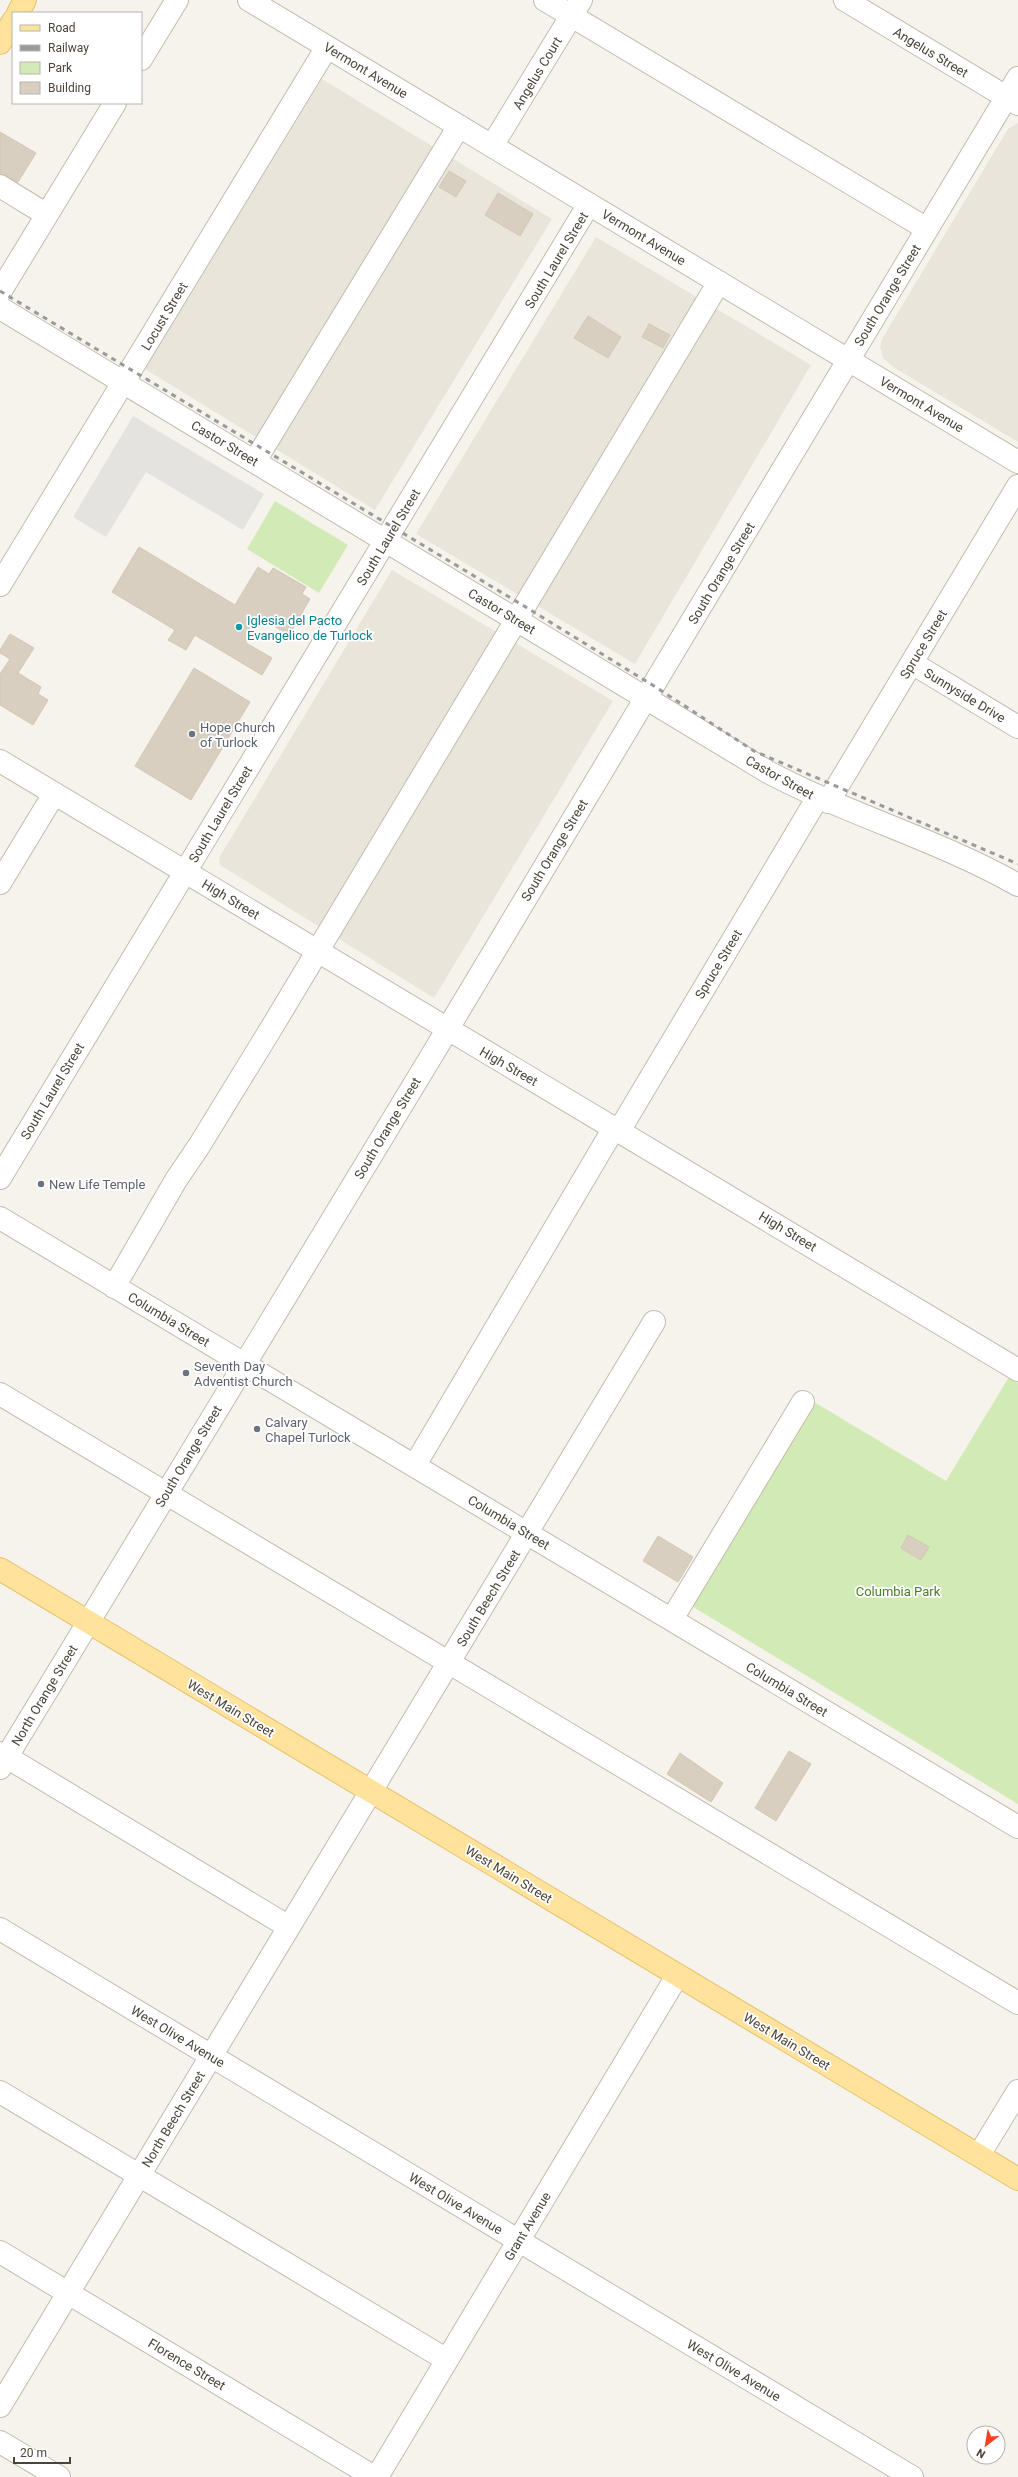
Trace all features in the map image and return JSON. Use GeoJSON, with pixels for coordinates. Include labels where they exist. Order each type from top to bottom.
{"type":"FeatureCollection","features":[{"type":"Feature","properties":{"kind":"main road"},"geometry":{"type":"LineString","coordinates":[[0,43],[12,22]]}},
{"type":"Feature","properties":{"kind":"main road","name":"West Main Street"},"geometry":{"type":"LineString","coordinates":[[0,1569],[1018,2179]]}},
{"type":"Feature","properties":{"kind":"street"},"geometry":{"type":"LineString","coordinates":[[142,57],[177,0]]}},
{"type":"Feature","properties":{"kind":"street","name":"Vermont Avenue"},"geometry":{"type":"LineString","coordinates":[[249,0],[1018,462]]}},
{"type":"Feature","properties":{"kind":"street"},"geometry":{"type":"LineString","coordinates":[[545,0],[576,8],[927,229]]}},
{"type":"Feature","properties":{"kind":"street","name":"Angelus Street"},"geometry":{"type":"LineString","coordinates":[[845,0],[1012,100]]}},
{"type":"Feature","properties":{"kind":"street","name":"Angelus Court"},"geometry":{"type":"LineString","coordinates":[[492,146],[576,8]]}},
{"type":"Feature","properties":{"kind":"street","name":"Locust Street"},"geometry":{"type":"LineString","coordinates":[[0,584],[327,47]]}},
{"type":"Feature","properties":{"kind":"street","name":"South Orange Street"},"geometry":{"type":"LineString","coordinates":[[88,1622],[447,1030],[534,882],[646,698],[848,359],[927,229],[1012,100],[1018,78]]}},
{"type":"Feature","properties":{"kind":"street"},"geometry":{"type":"LineString","coordinates":[[0,292],[113,104]]}},
{"type":"Feature","properties":{"kind":"street"},"geometry":{"type":"LineString","coordinates":[[255,461],[459,126]]}},
{"type":"Feature","properties":{"kind":"street"},"geometry":{"type":"LineString","coordinates":[[0,186],[47,215]]}},
{"type":"Feature","properties":{"kind":"street","name":"South Laurel Street"},"geometry":{"type":"LineString","coordinates":[[0,1178],[589,204]]}},
{"type":"Feature","properties":{"kind":"street"},"geometry":{"type":"LineString","coordinates":[[114,1287],[176,1180],[203,1140],[719,282]]}},
{"type":"Feature","properties":{"kind":"street","name":"Castor Street"},"geometry":{"type":"LineString","coordinates":[[0,308],[768,772],[823,800],[982,866],[1018,885]]}},
{"type":"Feature","properties":{"kind":"street","name":"Spruce Street"},"geometry":{"type":"LineString","coordinates":[[415,1465],[616,1129],[823,800],[912,664],[1018,486]]}},
{"type":"Feature","properties":{"kind":"street","name":"Sunnyside Drive"},"geometry":{"type":"LineString","coordinates":[[912,664],[1018,727]]}},
{"type":"Feature","properties":{"kind":"street","name":"High Street"},"geometry":{"type":"LineString","coordinates":[[0,761],[447,1030],[616,1129],[1018,1370]]}},
{"type":"Feature","properties":{"kind":"street"},"geometry":{"type":"LineString","coordinates":[[0,883],[54,794]]}},
{"type":"Feature","properties":{"kind":"street","name":"Columbia Street"},"geometry":{"type":"LineString","coordinates":[[0,1218],[1018,1827]]}},
{"type":"Feature","properties":{"kind":"street","name":"South Beech Street"},"geometry":{"type":"LineString","coordinates":[[371,1792],[654,1322]]}},
{"type":"Feature","properties":{"kind":"street"},"geometry":{"type":"LineString","coordinates":[[0,1394],[1018,2003]]}},
{"type":"Feature","properties":{"kind":"street"},"geometry":{"type":"LineString","coordinates":[[672,1619],[803,1402]]}},
{"type":"Feature","properties":{"kind":"street","name":"North Orange Street"},"geometry":{"type":"LineString","coordinates":[[2,1760],[88,1622]]}},
{"type":"Feature","properties":{"kind":"street"},"geometry":{"type":"LineString","coordinates":[[2,1760],[289,1927]]}},
{"type":"Feature","properties":{"kind":"street","name":"North Beech Street"},"geometry":{"type":"LineString","coordinates":[[0,2406],[371,1792]]}},
{"type":"Feature","properties":{"kind":"street","name":"West Olive Avenue"},"geometry":{"type":"LineString","coordinates":[[0,1929],[912,2477]]}},
{"type":"Feature","properties":{"kind":"street","name":"Grant Avenue"},"geometry":{"type":"LineString","coordinates":[[376,2477],[677,1976]]}},
{"type":"Feature","properties":{"kind":"street"},"geometry":{"type":"LineString","coordinates":[[979,2155],[1018,2091]]}},
{"type":"Feature","properties":{"kind":"street"},"geometry":{"type":"LineString","coordinates":[[0,2092],[447,2360]]}},
{"type":"Feature","properties":{"kind":"street","name":"Florence Street"},"geometry":{"type":"LineString","coordinates":[[0,2252],[376,2477]]}},
{"type":"Feature","properties":{"kind":"street"},"geometry":{"type":"LineString","coordinates":[[0,2442],[59,2477]]}},
{"type":"Feature","properties":{"kind":"shaded area"},"geometry":{"type":"Polygon","coordinates":[[[322,79],[552,219],[375,510],[145,369],[322,79]]]}},
{"type":"Feature","properties":{"kind":"shaded area"},"geometry":{"type":"Polygon","coordinates":[[[1018,123],[1018,442],[893,367],[883,358],[880,347],[882,339],[1008,129],[1018,123]]]}},
{"type":"Feature","properties":{"kind":"shaded area"},"geometry":{"type":"Polygon","coordinates":[[[596,237],[811,365],[635,664],[416,534],[596,237]]]}},
{"type":"Feature","properties":{"kind":"shaded area"},"geometry":{"type":"Polygon","coordinates":[[[133,416],[264,494],[243,530],[146,472],[106,537],[73,517],[133,416]]]}},
{"type":"Feature","properties":{"kind":"shaded area"},"geometry":{"type":"Polygon","coordinates":[[[392,570],[613,701],[434,998],[220,865],[219,858],[392,570]]]}},
{"type":"Feature","properties":{"kind":"green space"},"geometry":{"type":"Polygon","coordinates":[[[275,501],[348,545],[319,593],[247,549],[275,501]]]}},
{"type":"Feature","properties":{"kind":"green space","name":"Columbia Park"},"geometry":{"type":"Polygon","coordinates":[[[1009,1377],[1018,1383],[1018,1804],[690,1605],[814,1402],[946,1481],[1009,1377]]]}},
{"type":"Feature","properties":{"kind":"building"},"geometry":{"type":"Polygon","coordinates":[[[0,132],[36,153],[18,182],[0,174],[0,132]]]}},
{"type":"Feature","properties":{"kind":"building"},"geometry":{"type":"Polygon","coordinates":[[[449,171],[466,181],[456,197],[439,187],[449,171]]]}},
{"type":"Feature","properties":{"kind":"building"},"geometry":{"type":"Polygon","coordinates":[[[498,193],[533,214],[520,236],[485,215],[498,193]]]}},
{"type":"Feature","properties":{"kind":"building"},"geometry":{"type":"Polygon","coordinates":[[[588,316],[621,337],[608,358],[574,338],[588,316]]]}},
{"type":"Feature","properties":{"kind":"building"},"geometry":{"type":"Polygon","coordinates":[[[649,324],[670,335],[663,348],[642,337],[649,324]]]}},
{"type":"Feature","properties":{"kind":"building"},"geometry":{"type":"Polygon","coordinates":[[[139,547],[235,605],[258,567],[269,574],[273,568],[306,587],[302,594],[310,599],[289,635],[261,618],[246,643],[272,658],[262,675],[195,635],[186,650],[168,640],[175,630],[112,592],[139,547]]]}},
{"type":"Feature","properties":{"kind":"building"},"geometry":{"type":"Polygon","coordinates":[[[10,634],[34,648],[18,673],[41,687],[38,694],[48,700],[33,725],[0,705],[0,674],[10,659],[0,653],[0,650],[10,634]]]}},
{"type":"Feature","properties":{"kind":"building","name":"Hope Church of Turlock"},"geometry":{"type":"Polygon","coordinates":[[[194,668],[250,702],[191,800],[135,766],[194,668]]]}},
{"type":"Feature","properties":{"kind":"building"},"geometry":{"type":"Polygon","coordinates":[[[908,1535],[929,1547],[921,1560],[901,1548],[908,1535]]]}},
{"type":"Feature","properties":{"kind":"building"},"geometry":{"type":"Polygon","coordinates":[[[658,1536],[693,1557],[678,1582],[643,1561],[658,1536]]]}},
{"type":"Feature","properties":{"kind":"building"},"geometry":{"type":"Polygon","coordinates":[[[789,1751],[811,1764],[776,1821],[755,1808],[789,1751]]]}},
{"type":"Feature","properties":{"kind":"building"},"geometry":{"type":"Polygon","coordinates":[[[680,1753],[723,1783],[711,1802],[667,1774],[680,1753]]]}},
{"type":"Feature","properties":{"kind":"railway"},"geometry":{"type":"LineString","coordinates":[[0,291],[524,606],[654,686],[754,751],[1018,864]]}},
{"type":"Feature","properties":{"kind":"place","name":"Iglesia del Pacto Evangelico de Turlock"},"geometry":{"type":"Point","coordinates":[239,627]}},
{"type":"Feature","properties":{"kind":"place","name":"Hope Church of Turlock"},"geometry":{"type":"Point","coordinates":[192,734]}},
{"type":"Feature","properties":{"kind":"place","name":"New Life Temple"},"geometry":{"type":"Point","coordinates":[41,1184]}},
{"type":"Feature","properties":{"kind":"place","name":"Seventh Day Adventist Church"},"geometry":{"type":"Point","coordinates":[186,1373]}},
{"type":"Feature","properties":{"kind":"place","name":"Calvary Chapel Turlock"},"geometry":{"type":"Point","coordinates":[257,1429]}}]}
